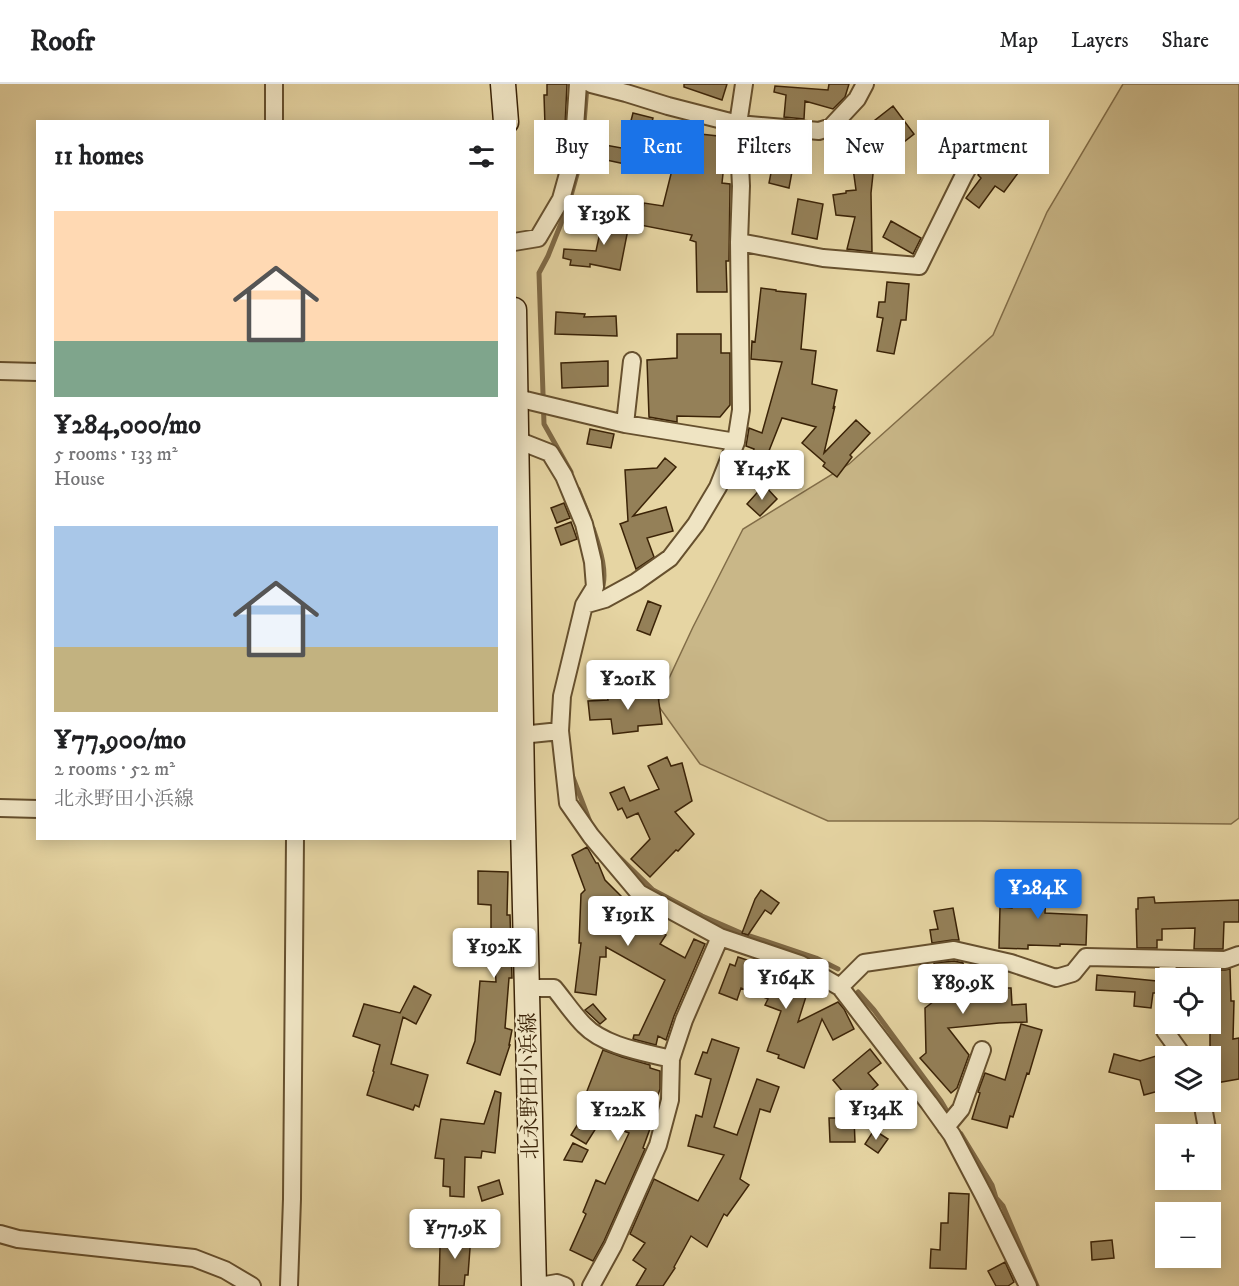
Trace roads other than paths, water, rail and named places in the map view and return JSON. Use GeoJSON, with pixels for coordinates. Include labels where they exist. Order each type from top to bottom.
{"type":"FeatureCollection","features":[{"type":"Feature","properties":{"kind":"main road"},"geometry":{"type":"LineString","coordinates":[[504,84],[506,120]]}},
{"type":"Feature","properties":{"kind":"main road","name":"北永野田小浜線"},"geometry":{"type":"LineString","coordinates":[[516,326],[525,400],[517,440],[521,735],[519,814],[527,988],[534,1286]]}},
{"type":"Feature","properties":{"kind":"street"},"geometry":{"type":"LineString","coordinates":[[274,84],[274,120]]}},
{"type":"Feature","properties":{"kind":"street"},"geometry":{"type":"LineString","coordinates":[[516,242],[538,238],[561,199],[573,156],[578,84]]}},
{"type":"Feature","properties":{"kind":"street"},"geometry":{"type":"LineString","coordinates":[[739,120],[744,84]]}},
{"type":"Feature","properties":{"kind":"street"},"geometry":{"type":"LineString","coordinates":[[812,130],[819,131],[831,127],[856,99],[865,84]]}},
{"type":"Feature","properties":{"kind":"street"},"geometry":{"type":"LineString","coordinates":[[595,85],[722,120]]}},
{"type":"Feature","properties":{"kind":"street"},"geometry":{"type":"LineString","coordinates":[[585,604],[605,599],[636,582],[670,558],[696,524],[718,487],[736,442],[741,410],[740,174]]}},
{"type":"Feature","properties":{"kind":"street"},"geometry":{"type":"LineString","coordinates":[[740,242],[823,258],[919,266],[965,174]]}},
{"type":"Feature","properties":{"kind":"street"},"geometry":{"type":"LineString","coordinates":[[625,424],[632,361]]}},
{"type":"Feature","properties":{"kind":"street"},"geometry":{"type":"LineString","coordinates":[[0,371],[36,372]]}},
{"type":"Feature","properties":{"kind":"street"},"geometry":{"type":"LineString","coordinates":[[525,400],[625,424],[736,442]]}},
{"type":"Feature","properties":{"kind":"street"},"geometry":{"type":"LineString","coordinates":[[517,440],[550,453],[564,476],[584,524],[593,562],[596,587],[585,604],[562,696],[560,731],[568,803],[591,836],[639,893],[720,938],[800,964],[840,987],[952,1135],[1028,1286]]}},
{"type":"Feature","properties":{"kind":"street"},"geometry":{"type":"LineString","coordinates":[[521,735],[560,731]]}},
{"type":"Feature","properties":{"kind":"street"},"geometry":{"type":"LineString","coordinates":[[0,808],[36,808]]}},
{"type":"Feature","properties":{"kind":"street"},"geometry":{"type":"LineString","coordinates":[[289,1286],[295,840]]}},
{"type":"Feature","properties":{"kind":"street"},"geometry":{"type":"LineString","coordinates":[[591,1286],[613,1246],[658,1145],[670,1100],[671,1059],[684,1020],[720,938]]}},
{"type":"Feature","properties":{"kind":"street"},"geometry":{"type":"LineString","coordinates":[[840,987],[864,963],[954,950],[1011,963],[1056,978],[1073,973],[1086,957],[1225,960],[1239,955]]}},
{"type":"Feature","properties":{"kind":"street"},"geometry":{"type":"LineString","coordinates":[[1167,958],[1167,968]]}},
{"type":"Feature","properties":{"kind":"street"},"geometry":{"type":"LineString","coordinates":[[527,988],[554,988],[584,1026],[599,1037],[627,1048],[671,1059]]}},
{"type":"Feature","properties":{"kind":"street"},"geometry":{"type":"LineString","coordinates":[[946,1127],[961,1109],[982,1050]]}},
{"type":"Feature","properties":{"kind":"street"},"geometry":{"type":"LineString","coordinates":[[0,1234],[18,1239],[194,1258],[225,1270],[252,1286]]}},
{"type":"Feature","properties":{"kind":"street"},"geometry":{"type":"LineString","coordinates":[[539,1286],[557,1283],[565,1286]]}},
{"type":"Feature","properties":{"kind":"waterway"},"geometry":{"type":"LineString","coordinates":[[571,472],[544,424],[539,273],[568,206],[581,160],[587,86]]}},
{"type":"Feature","properties":{"kind":"waterway"},"geometry":{"type":"LineString","coordinates":[[578,489],[589,516]]}},
{"type":"Feature","properties":{"kind":"waterway"},"geometry":{"type":"LineString","coordinates":[[593,528],[604,568],[601,592]]}},
{"type":"Feature","properties":{"kind":"waterway"},"geometry":{"type":"LineString","coordinates":[[572,775],[590,822]]}},
{"type":"Feature","properties":{"kind":"waterway"},"geometry":{"type":"LineString","coordinates":[[612,850],[653,890],[702,916],[741,933],[816,958],[838,969]]}},
{"type":"Feature","properties":{"kind":"waterway"},"geometry":{"type":"LineString","coordinates":[[858,992],[874,1010],[948,1113]]}},
{"type":"Feature","properties":{"kind":"waterway"},"geometry":{"type":"LineString","coordinates":[[961,1134],[992,1185],[996,1198],[1003,1206],[1037,1286]]}}]}
